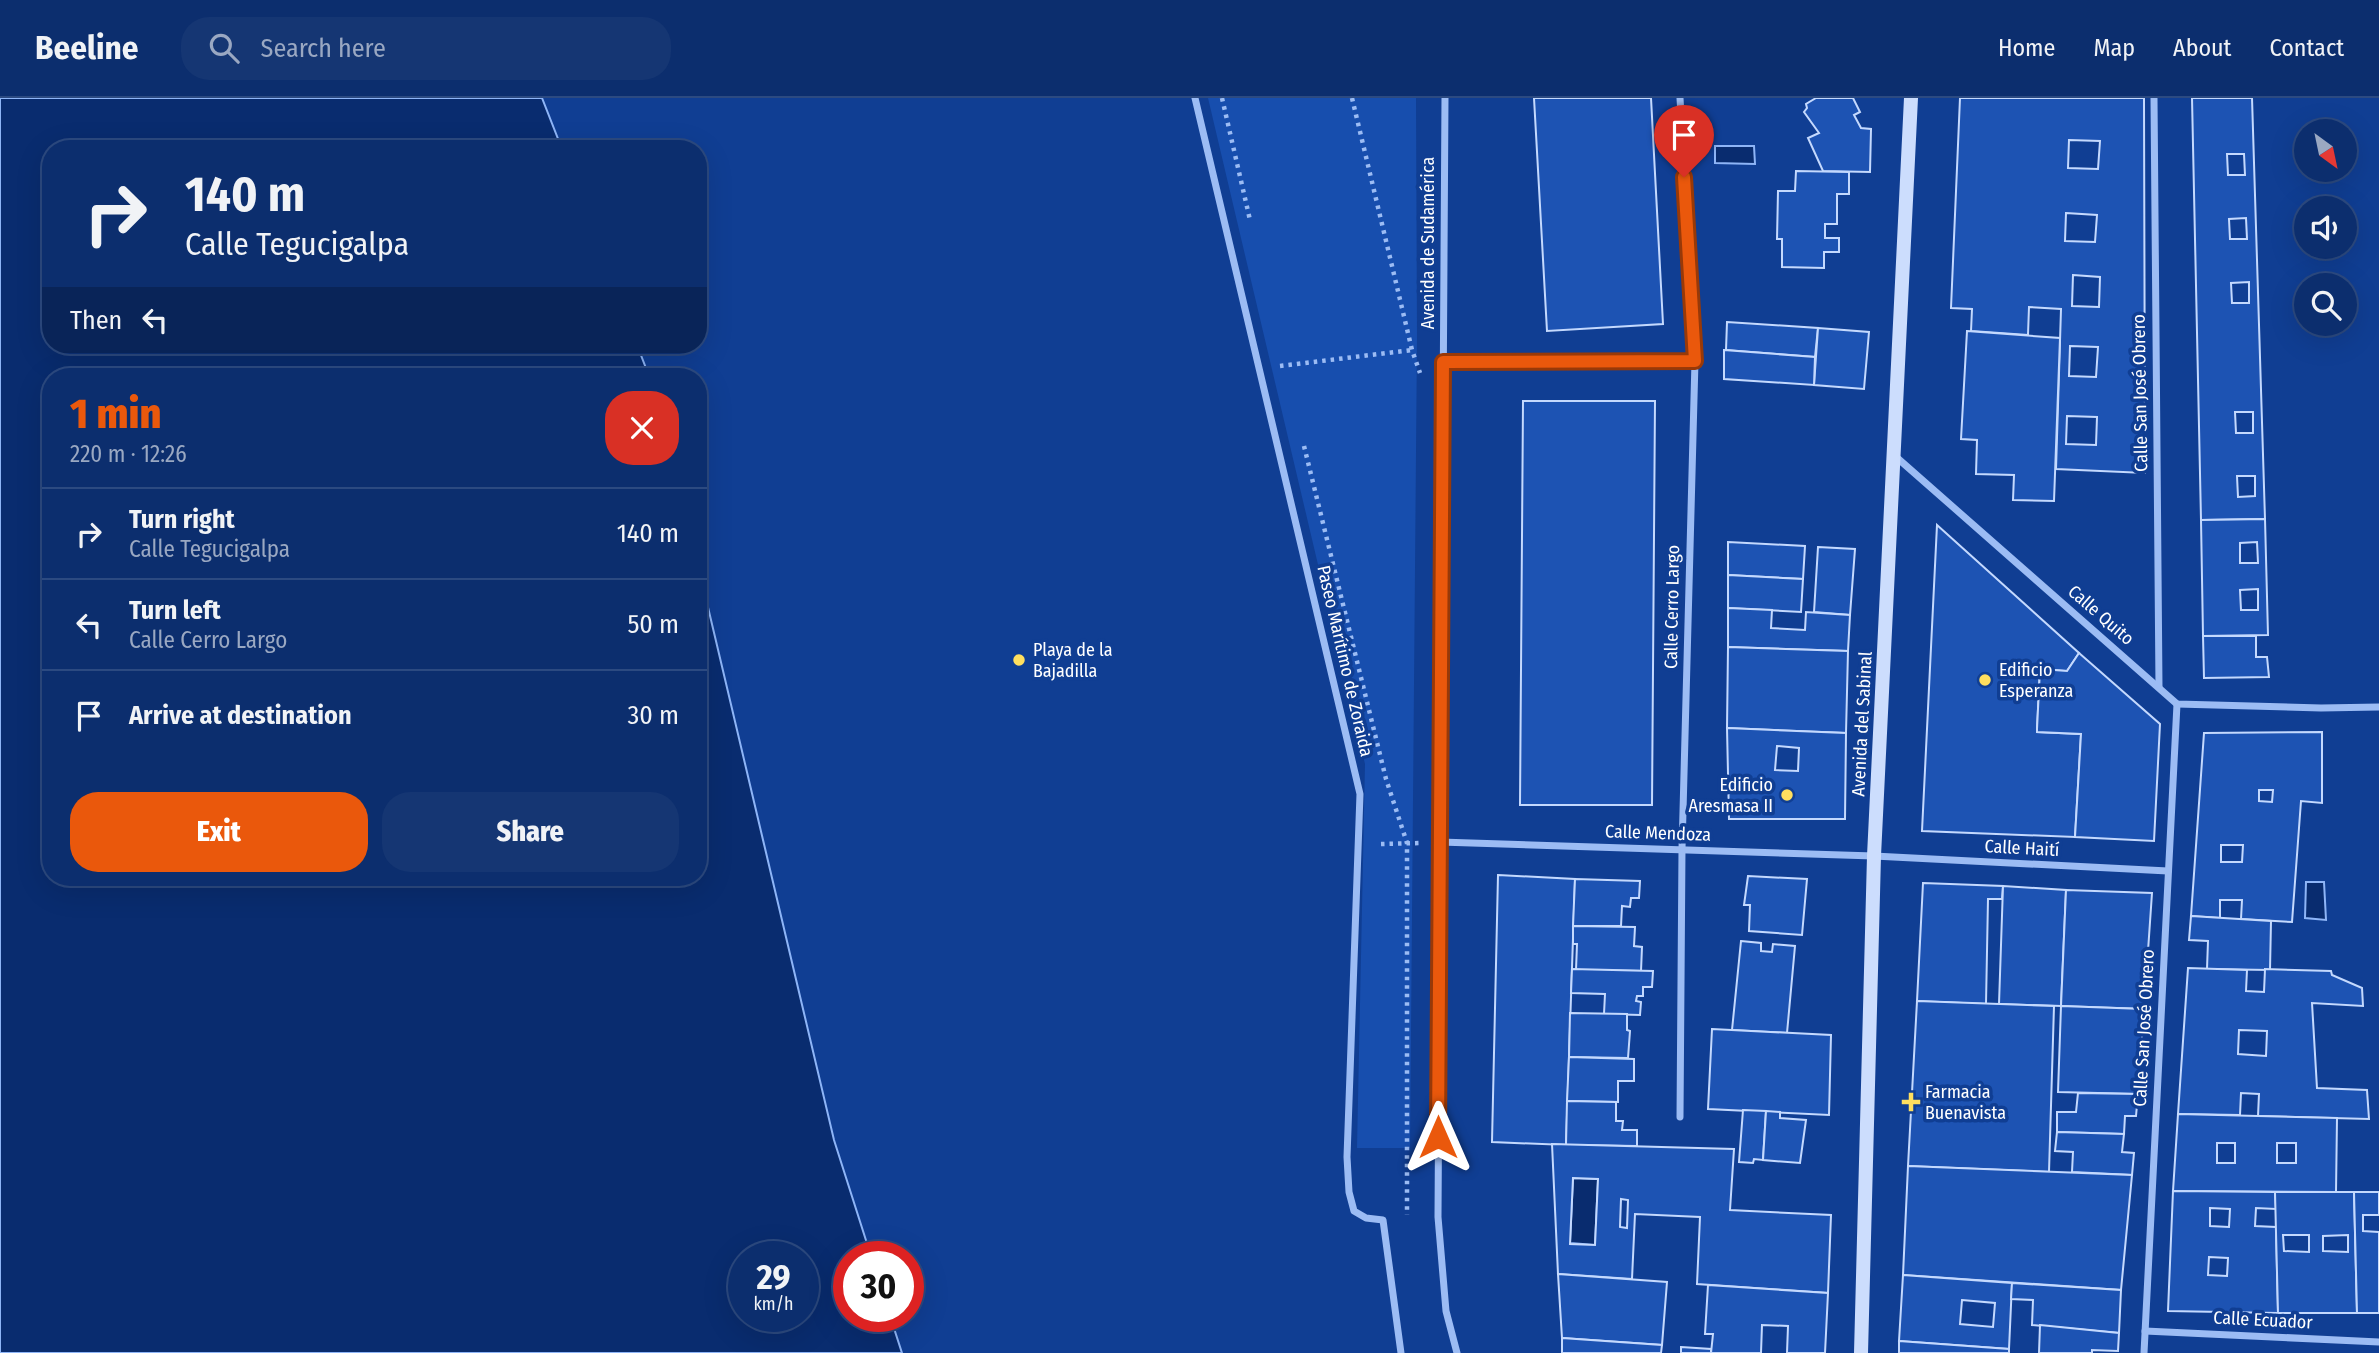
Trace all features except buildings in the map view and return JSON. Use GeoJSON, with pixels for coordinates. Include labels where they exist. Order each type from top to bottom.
{"type":"FeatureCollection","features":[{"type":"Feature","properties":{"kind":"street","name":"Paseo Marítimo de Zoraida"},"geometry":{"type":"LineString","coordinates":[[1195,98],[1360,794],[1347,1157],[1349,1192],[1354,1210],[1366,1218],[1383,1220],[1401,1353]]}},
{"type":"Feature","properties":{"kind":"street","name":"Avenida de Sudamérica"},"geometry":{"type":"LineString","coordinates":[[1445,98],[1438,1217],[1446,1311],[1457,1353]]}},
{"type":"Feature","properties":{"kind":"street","name":"Calle Cerro Largo"},"geometry":{"type":"LineString","coordinates":[[1680,98],[1695,361],[1682,849],[1680,1116]]}},
{"type":"Feature","properties":{"kind":"street","name":"Avenida del Sabinal"},"geometry":{"type":"LineString","coordinates":[[1861,1353],[1874,856],[1911,98]]}},
{"type":"Feature","properties":{"kind":"street","name":"Calle San José Obrero"},"geometry":{"type":"LineString","coordinates":[[2154,98],[2159,687]]}},
{"type":"Feature","properties":{"kind":"street"},"geometry":{"type":"LineString","coordinates":[[1443,362],[1695,361]]}},
{"type":"Feature","properties":{"kind":"street","name":"Calle Quito"},"geometry":{"type":"LineString","coordinates":[[1895,456],[2177,705]]}},
{"type":"Feature","properties":{"kind":"street"},"geometry":{"type":"LineString","coordinates":[[2177,705],[2379,707]]}},
{"type":"Feature","properties":{"kind":"street","name":"Calle San José Obrero"},"geometry":{"type":"LineString","coordinates":[[2144,1353],[2177,705]]}},
{"type":"Feature","properties":{"kind":"street","name":"Calle Mendoza"},"geometry":{"type":"LineString","coordinates":[[1440,842],[1874,856]]}},
{"type":"Feature","properties":{"kind":"street","name":"Calle Haití"},"geometry":{"type":"LineString","coordinates":[[1874,856],[2168,871]]}},
{"type":"Feature","properties":{"kind":"street","name":"Calle Ecuador"},"geometry":{"type":"LineString","coordinates":[[2145,1331],[2379,1342]]}},
{"type":"Feature","properties":{"kind":"path"},"geometry":{"type":"LineString","coordinates":[[1352,98],[1420,376]]}},
{"type":"Feature","properties":{"kind":"path"},"geometry":{"type":"LineString","coordinates":[[1261,370],[1412,350]]}},
{"type":"Feature","properties":{"kind":"path"},"geometry":{"type":"LineString","coordinates":[[1358,844],[1440,842]]}},
{"type":"Feature","properties":{"kind":"shaded area"},"geometry":{"type":"Polygon","coordinates":[[[0,98],[542,98],[558,140],[42,140],[42,354],[640,354],[646,368],[42,368],[42,886],[707,886],[707,603],[834,1140],[866,1241],[833,1241],[833,1332],[895,1332],[902,1353],[0,1353],[0,98]]]}},
{"type":"Feature","properties":{"kind":"shaded area"},"geometry":{"type":"Polygon","coordinates":[[[1208,98],[1416,98],[1417,338],[1410,1148],[1357,1148],[1365,764],[1208,98]]]}},
{"type":"Feature","properties":{"kind":"shaded area"},"geometry":{"type":"Polygon","coordinates":[[[1715,146],[1754,146],[1755,164],[1715,163],[1715,146]]]}},
{"type":"Feature","properties":{"kind":"shaded area"},"geometry":{"type":"Polygon","coordinates":[[[2306,882],[2324,882],[2326,920],[2305,918],[2306,882]]]}},
{"type":"Feature","properties":{"kind":"shaded area"},"geometry":{"type":"Polygon","coordinates":[[[1573,1178],[1598,1179],[1595,1245],[1570,1243],[1573,1178]]]}},
{"type":"Feature","properties":{"kind":"place","name":"Playa de la Bajadilla"},"geometry":{"type":"Point","coordinates":[1019,660]}},
{"type":"Feature","properties":{"kind":"place","name":"Edificio Esperanza"},"geometry":{"type":"Point","coordinates":[1985,680]}},
{"type":"Feature","properties":{"kind":"place","name":"Edificio Aresmasa II"},"geometry":{"type":"Point","coordinates":[1787,795]}},
{"type":"Feature","properties":{"kind":"place","name":"Farmacia Buenavista"},"geometry":{"type":"Point","coordinates":[1911,1102]}},
{"type":"Feature","properties":{"kind":"route"},"geometry":{"type":"LineString","coordinates":[[1438,1137],[1443,362],[1695,361],[1684,177]]}}]}
